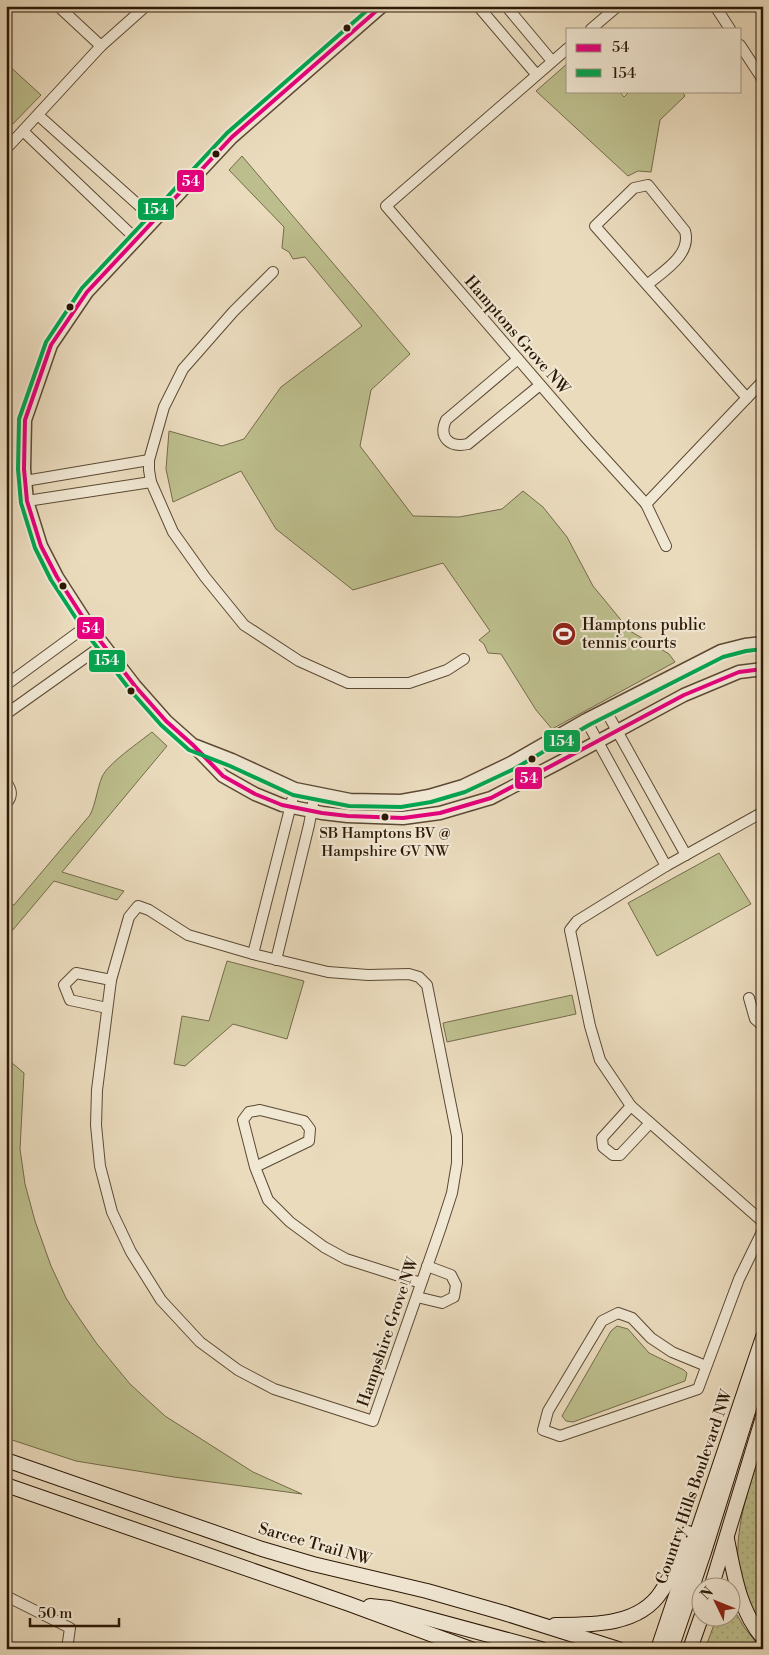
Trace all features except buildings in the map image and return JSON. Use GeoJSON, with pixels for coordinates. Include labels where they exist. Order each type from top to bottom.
{"type":"FeatureCollection","features":[{"type":"Feature","properties":{"kind":"main road","name":"Country Hills Boulevard NW"},"geometry":{"type":"LineString","coordinates":[[658,1649],[763,1338]]}},
{"type":"Feature","properties":{"kind":"main road"},"geometry":{"type":"LineString","coordinates":[[671,1649],[704,1552],[760,1373],[763,1349]]}},
{"type":"Feature","properties":{"kind":"main road"},"geometry":{"type":"LineString","coordinates":[[714,1578],[763,1417]]}},
{"type":"Feature","properties":{"kind":"main road","name":"Sarcee Trail NW"},"geometry":{"type":"LineString","coordinates":[[6,1460],[262,1549],[312,1564],[428,1591],[618,1649]]}},
{"type":"Feature","properties":{"kind":"main road"},"geometry":{"type":"LineString","coordinates":[[6,1485],[349,1604],[471,1649]]}},
{"type":"Feature","properties":{"kind":"main road"},"geometry":{"type":"LineString","coordinates":[[543,1626],[587,1625],[616,1620],[639,1612],[653,1602],[662,1592],[690,1529],[711,1490]]}},
{"type":"Feature","properties":{"kind":"main road"},"geometry":{"type":"LineString","coordinates":[[727,1538],[739,1594],[755,1629],[763,1638]]}},
{"type":"Feature","properties":{"kind":"main road"},"geometry":{"type":"LineString","coordinates":[[349,1604],[389,1608],[541,1649]]}},
{"type":"Feature","properties":{"kind":"main road"},"geometry":{"type":"LineString","coordinates":[[690,1649],[697,1628]]}},
{"type":"Feature","properties":{"kind":"street"},"geometry":{"type":"LineString","coordinates":[[58,6],[100,46]]}},
{"type":"Feature","properties":{"kind":"street"},"geometry":{"type":"LineString","coordinates":[[6,149],[100,46],[146,6]]}},
{"type":"Feature","properties":{"kind":"street"},"geometry":{"type":"LineString","coordinates":[[382,6],[232,137],[87,292],[50,345],[26,420],[25,481],[27,501],[41,546],[57,577],[88,625],[135,686],[166,721],[223,776],[255,794],[290,808],[312,812],[348,816],[403,818],[440,813],[491,798],[684,695],[739,672],[763,670]]}},
{"type":"Feature","properties":{"kind":"street"},"geometry":{"type":"LineString","coordinates":[[478,6],[536,74]]}},
{"type":"Feature","properties":{"kind":"street"},"geometry":{"type":"LineString","coordinates":[[506,6],[552,61]]}},
{"type":"Feature","properties":{"kind":"street"},"geometry":{"type":"LineString","coordinates":[[592,28],[618,6]]}},
{"type":"Feature","properties":{"kind":"street"},"geometry":{"type":"LineString","coordinates":[[715,6],[729,28]]}},
{"type":"Feature","properties":{"kind":"street"},"geometry":{"type":"LineString","coordinates":[[742,47],[759,66],[763,80]]}},
{"type":"Feature","properties":{"kind":"street","name":"Hamptons Grove NW"},"geometry":{"type":"LineString","coordinates":[[566,50],[386,206],[646,504],[666,546]]}},
{"type":"Feature","properties":{"kind":"street"},"geometry":{"type":"LineString","coordinates":[[38,115],[154,219]]}},
{"type":"Feature","properties":{"kind":"street"},"geometry":{"type":"LineString","coordinates":[[22,131],[136,239]]}},
{"type":"Feature","properties":{"kind":"street"},"geometry":{"type":"LineString","coordinates":[[647,285],[681,255],[686,246],[687,238],[684,231],[648,185],[634,188],[595,226],[647,285],[747,398]]}},
{"type":"Feature","properties":{"kind":"street"},"geometry":{"type":"LineString","coordinates":[[273,272],[233,312],[183,369],[164,407],[149,460],[151,482],[172,532],[244,625],[299,661],[348,684],[409,683],[447,670],[464,659]]}},
{"type":"Feature","properties":{"kind":"street"},"geometry":{"type":"LineString","coordinates":[[518,359],[446,420],[443,428],[447,440],[459,446],[468,444],[540,384]]}},
{"type":"Feature","properties":{"kind":"street"},"geometry":{"type":"LineString","coordinates":[[646,504],[763,382]]}},
{"type":"Feature","properties":{"kind":"street"},"geometry":{"type":"LineString","coordinates":[[25,481],[149,460]]}},
{"type":"Feature","properties":{"kind":"street"},"geometry":{"type":"LineString","coordinates":[[27,501],[151,482]]}},
{"type":"Feature","properties":{"kind":"street"},"geometry":{"type":"LineString","coordinates":[[6,685],[88,625]]}},
{"type":"Feature","properties":{"kind":"street"},"geometry":{"type":"LineString","coordinates":[[193,745],[295,788],[315,793],[350,800],[401,800],[429,796],[463,786],[511,763],[586,720],[721,651],[763,643]]}},
{"type":"Feature","properties":{"kind":"street"},"geometry":{"type":"LineString","coordinates":[[6,714],[103,645]]}},
{"type":"Feature","properties":{"kind":"street"},"geometry":{"type":"LineString","coordinates":[[606,711],[686,856]]}},
{"type":"Feature","properties":{"kind":"street"},"geometry":{"type":"LineString","coordinates":[[586,720],[666,866]]}},
{"type":"Feature","properties":{"kind":"street"},"geometry":{"type":"LineString","coordinates":[[6,782],[12,794],[6,804]]}},
{"type":"Feature","properties":{"kind":"street"},"geometry":{"type":"LineString","coordinates":[[254,954],[295,788]]}},
{"type":"Feature","properties":{"kind":"street"},"geometry":{"type":"LineString","coordinates":[[276,960],[315,793]]}},
{"type":"Feature","properties":{"kind":"street"},"geometry":{"type":"LineString","coordinates":[[763,812],[666,866],[577,921],[570,930],[590,1026],[600,1060],[631,1106],[763,1222]]}},
{"type":"Feature","properties":{"kind":"street","name":"Hampshire Grove NW"},"geometry":{"type":"LineString","coordinates":[[138,906],[149,910],[188,935],[276,960],[328,972],[368,975],[409,974],[419,978],[427,985],[457,1136],[457,1163],[452,1193],[373,1420],[274,1389],[238,1370],[200,1342],[161,1300],[131,1252],[112,1212],[100,1166],[96,1125],[97,1090],[111,980],[128,917],[138,906]]}},
{"type":"Feature","properties":{"kind":"street"},"geometry":{"type":"LineString","coordinates":[[107,1008],[70,1000],[64,985],[76,973],[111,980]]}},
{"type":"Feature","properties":{"kind":"street"},"geometry":{"type":"LineString","coordinates":[[749,998],[755,1019],[763,1026]]}},
{"type":"Feature","properties":{"kind":"street"},"geometry":{"type":"LineString","coordinates":[[631,1106],[602,1138],[603,1147],[613,1155],[620,1155],[650,1123]]}},
{"type":"Feature","properties":{"kind":"street"},"geometry":{"type":"LineString","coordinates":[[255,1167],[309,1141],[310,1129],[304,1121],[260,1110],[249,1112],[243,1120],[255,1167],[268,1200],[290,1222],[324,1247],[346,1259],[421,1283]]}},
{"type":"Feature","properties":{"kind":"street"},"geometry":{"type":"LineString","coordinates":[[706,1366],[672,1352],[651,1338],[632,1318],[618,1313],[602,1322],[548,1411],[543,1430],[560,1436],[698,1389],[739,1279],[763,1230]]}},
{"type":"Feature","properties":{"kind":"street"},"geometry":{"type":"LineString","coordinates":[[417,1297],[442,1303],[454,1297],[456,1285],[451,1275],[427,1266]]}},
{"type":"Feature","properties":{"kind":"street"},"geometry":{"type":"LineString","coordinates":[[6,1596],[70,1628],[67,1649]]}},
{"type":"Feature","properties":{"kind":"green space"},"geometry":{"type":"Polygon","coordinates":[[[6,63],[41,95],[6,131],[6,63]]]}},
{"type":"Feature","properties":{"kind":"green space"},"geometry":{"type":"Polygon","coordinates":[[[566,65],[566,92],[620,92],[624,97],[629,92],[683,92],[685,96],[660,120],[651,172],[638,171],[628,176],[536,91],[566,65]]]}},
{"type":"Feature","properties":{"kind":"green space"},"geometry":{"type":"Polygon","coordinates":[[[242,156],[410,354],[371,390],[360,446],[413,516],[459,517],[502,509],[523,491],[543,507],[567,537],[593,586],[630,631],[669,654],[675,662],[552,729],[536,710],[501,654],[488,653],[484,644],[479,640],[490,631],[443,563],[353,590],[276,529],[241,471],[173,502],[166,469],[169,431],[222,446],[244,439],[281,387],[362,326],[305,257],[293,259],[289,252],[282,248],[284,227],[229,170],[242,156]]]}},
{"type":"Feature","properties":{"kind":"green space"},"geometry":{"type":"Polygon","coordinates":[[[152,732],[167,746],[62,872],[124,891],[117,900],[54,881],[6,938],[6,905],[14,905],[90,815],[102,777],[110,766],[152,732]]]}},
{"type":"Feature","properties":{"kind":"green space"},"geometry":{"type":"Polygon","coordinates":[[[719,853],[751,904],[657,956],[628,903],[719,853]]]}},
{"type":"Feature","properties":{"kind":"green space"},"geometry":{"type":"Polygon","coordinates":[[[227,961],[304,981],[287,1039],[233,1024],[185,1066],[174,1064],[182,1016],[209,1021],[227,961]]]}},
{"type":"Feature","properties":{"kind":"green space"},"geometry":{"type":"Polygon","coordinates":[[[572,995],[576,1014],[447,1042],[443,1023],[572,995]]]}},
{"type":"Feature","properties":{"kind":"green space"},"geometry":{"type":"Polygon","coordinates":[[[6,1058],[24,1073],[20,1149],[25,1184],[35,1221],[51,1266],[66,1298],[77,1315],[97,1344],[130,1384],[165,1416],[253,1472],[302,1494],[174,1477],[76,1461],[6,1438],[6,1058]]]}},
{"type":"Feature","properties":{"kind":"green space"},"geometry":{"type":"Polygon","coordinates":[[[617,1326],[628,1329],[649,1353],[684,1370],[687,1373],[685,1381],[573,1422],[566,1421],[562,1416],[611,1331],[617,1326]]]}},
{"type":"Feature","properties":{"kind":"green space"},"geometry":{"type":"Polygon","coordinates":[[[763,1443],[763,1629],[747,1602],[738,1563],[738,1542],[741,1522],[763,1443]]]}},
{"type":"Feature","properties":{"kind":"green space"},"geometry":{"type":"Polygon","coordinates":[[[742,1624],[761,1649],[705,1649],[713,1628],[742,1628],[742,1624]]]}},
{"type":"Feature","properties":{"kind":"transit line","name":"154"},"geometry":{"type":"LineString","coordinates":[[372,6],[227,133],[82,288],[46,342],[19,419],[18,469],[21,503],[35,548],[51,580],[83,629],[130,690],[161,725],[189,750],[230,766],[293,795],[349,806],[401,807],[431,802],[465,792],[514,769],[589,725],[723,657],[763,649]]}},
{"type":"Feature","properties":{"kind":"transit line","name":"54"},"geometry":{"type":"LineString","coordinates":[[382,6],[232,137],[87,292],[51,345],[25,420],[24,469],[27,501],[41,546],[57,577],[88,625],[135,686],[166,721],[223,776],[255,794],[282,805],[322,813],[403,818],[440,813],[491,798],[684,695],[739,672],[763,669]]}},
{"type":"Feature","properties":{"kind":"place","name":"Hamptons public tennis courts"},"geometry":{"type":"Point","coordinates":[564,634]}},
{"type":"Feature","properties":{"kind":"place","name":"SB Hamptons BV @ Hampshire GV NW"},"geometry":{"type":"Point","coordinates":[385,817]}}]}
